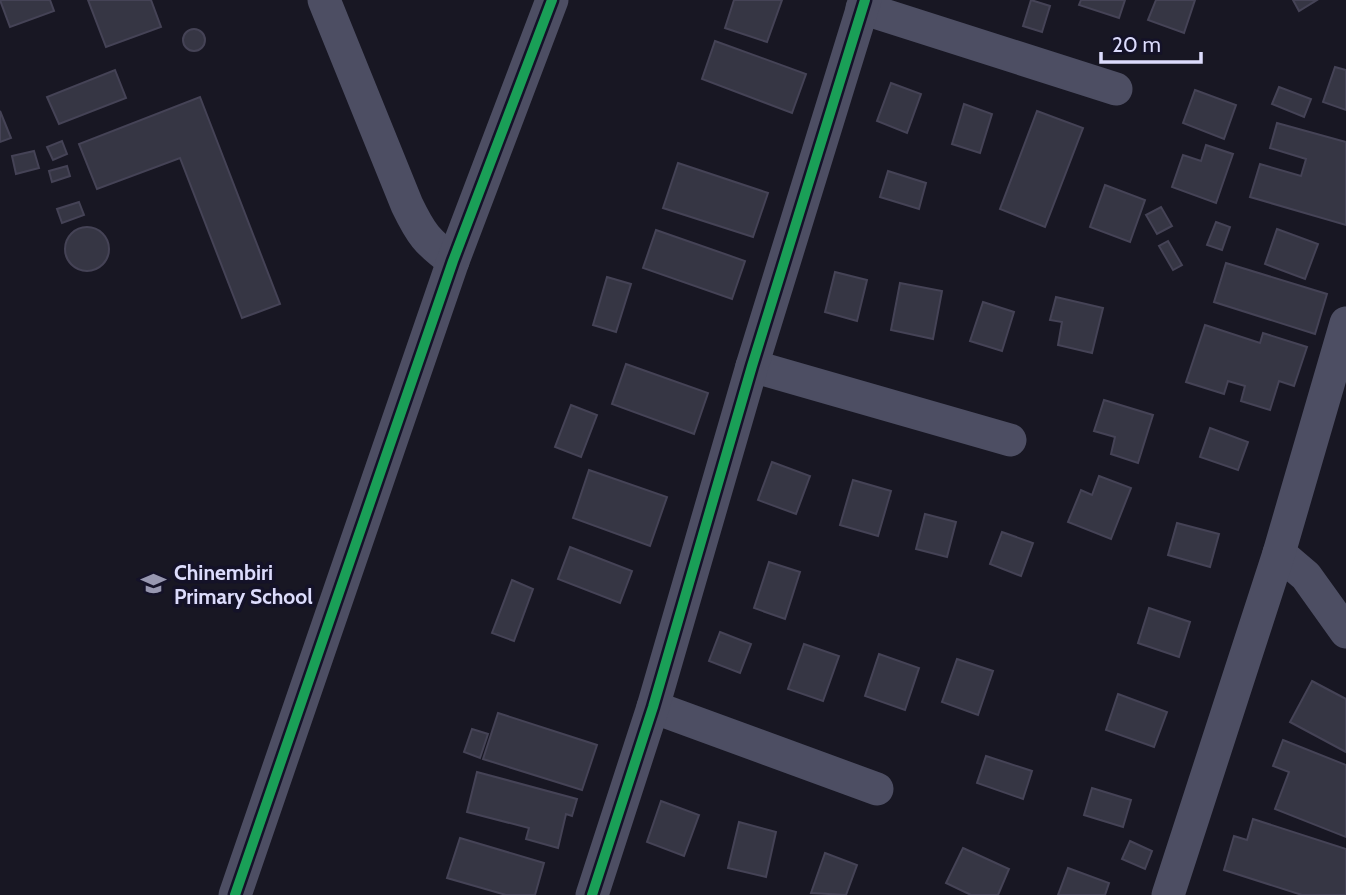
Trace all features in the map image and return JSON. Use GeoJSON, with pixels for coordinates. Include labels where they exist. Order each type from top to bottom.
{"type":"FeatureCollection","features":[{"type":"Feature","properties":{"kind":"street"},"geometry":{"type":"LineString","coordinates":[[324,0],[419,230],[429,244],[453,261]]}},
{"type":"Feature","properties":{"kind":"street"},"geometry":{"type":"LineString","coordinates":[[235,895],[453,261],[552,0]]}},
{"type":"Feature","properties":{"kind":"street"},"geometry":{"type":"LineString","coordinates":[[592,895],[653,707],[752,366],[863,4],[1116,89]]}},
{"type":"Feature","properties":{"kind":"street"},"geometry":{"type":"LineString","coordinates":[[1178,892],[1346,323]]}},
{"type":"Feature","properties":{"kind":"street"},"geometry":{"type":"LineString","coordinates":[[752,366],[1010,440]]}},
{"type":"Feature","properties":{"kind":"street"},"geometry":{"type":"LineString","coordinates":[[1279,552],[1306,576],[1346,632]]}},
{"type":"Feature","properties":{"kind":"street"},"geometry":{"type":"LineString","coordinates":[[653,707],[877,789]]}},
{"type":"Feature","properties":{"kind":"building"},"geometry":{"type":"Polygon","coordinates":[[[0,0],[50,0],[54,11],[10,27],[0,0]]]}},
{"type":"Feature","properties":{"kind":"building"},"geometry":{"type":"Polygon","coordinates":[[[88,0],[151,0],[161,27],[106,47],[88,0]]]}},
{"type":"Feature","properties":{"kind":"building"},"geometry":{"type":"Polygon","coordinates":[[[734,0],[782,0],[767,42],[725,28],[734,0]]]}},
{"type":"Feature","properties":{"kind":"building"},"geometry":{"type":"Polygon","coordinates":[[[1031,0],[1050,6],[1042,32],[1023,26],[1031,0]]]}},
{"type":"Feature","properties":{"kind":"building"},"geometry":{"type":"Polygon","coordinates":[[[1081,0],[1125,0],[1119,18],[1079,5],[1081,0]]]}},
{"type":"Feature","properties":{"kind":"building"},"geometry":{"type":"Polygon","coordinates":[[[1156,0],[1195,0],[1184,33],[1148,20],[1156,0]]]}},
{"type":"Feature","properties":{"kind":"building"},"geometry":{"type":"Polygon","coordinates":[[[1293,0],[1317,0],[1299,11],[1293,0]]]}},
{"type":"Feature","properties":{"kind":"building"},"geometry":{"type":"Polygon","coordinates":[[[194,29],[202,32],[205,40],[202,48],[194,51],[186,48],[183,40],[186,32],[194,29]]]}},
{"type":"Feature","properties":{"kind":"building"},"geometry":{"type":"Polygon","coordinates":[[[715,41],[806,74],[792,113],[702,79],[715,41]]]}},
{"type":"Feature","properties":{"kind":"building"},"geometry":{"type":"Polygon","coordinates":[[[1335,67],[1346,70],[1346,110],[1323,102],[1335,67]]]}},
{"type":"Feature","properties":{"kind":"building"},"geometry":{"type":"Polygon","coordinates":[[[115,70],[126,98],[59,124],[47,97],[115,70]]]}},
{"type":"Feature","properties":{"kind":"building"},"geometry":{"type":"Polygon","coordinates":[[[891,83],[921,94],[907,133],[877,121],[891,83]]]}},
{"type":"Feature","properties":{"kind":"building"},"geometry":{"type":"Polygon","coordinates":[[[1279,87],[1311,99],[1304,117],[1272,104],[1279,87]]]}},
{"type":"Feature","properties":{"kind":"building"},"geometry":{"type":"Polygon","coordinates":[[[1195,90],[1236,105],[1224,139],[1183,123],[1195,90]]]}},
{"type":"Feature","properties":{"kind":"building"},"geometry":{"type":"Polygon","coordinates":[[[200,97],[280,304],[242,318],[180,158],[97,189],[79,144],[200,97]]]}},
{"type":"Feature","properties":{"kind":"building"},"geometry":{"type":"Polygon","coordinates":[[[964,104],[992,114],[980,153],[952,144],[964,104]]]}},
{"type":"Feature","properties":{"kind":"building"},"geometry":{"type":"Polygon","coordinates":[[[0,111],[11,138],[0,142],[0,111]]]}},
{"type":"Feature","properties":{"kind":"building"},"geometry":{"type":"Polygon","coordinates":[[[1037,111],[1083,128],[1045,227],[1000,209],[1037,111]]]}},
{"type":"Feature","properties":{"kind":"building"},"geometry":{"type":"Polygon","coordinates":[[[1277,123],[1346,142],[1346,225],[1250,197],[1260,164],[1301,176],[1306,159],[1270,148],[1277,123]]]}},
{"type":"Feature","properties":{"kind":"building"},"geometry":{"type":"Polygon","coordinates":[[[62,141],[67,154],[53,160],[47,147],[62,141]]]}},
{"type":"Feature","properties":{"kind":"building"},"geometry":{"type":"Polygon","coordinates":[[[1206,145],[1233,154],[1216,203],[1172,187],[1183,155],[1201,161],[1206,145]]]}},
{"type":"Feature","properties":{"kind":"building"},"geometry":{"type":"Polygon","coordinates":[[[34,151],[39,168],[16,174],[12,156],[34,151]]]}},
{"type":"Feature","properties":{"kind":"building"},"geometry":{"type":"Polygon","coordinates":[[[678,163],[768,193],[753,237],[663,208],[678,163]]]}},
{"type":"Feature","properties":{"kind":"building"},"geometry":{"type":"Polygon","coordinates":[[[67,166],[70,176],[52,182],[49,171],[67,166]]]}},
{"type":"Feature","properties":{"kind":"building"},"geometry":{"type":"Polygon","coordinates":[[[888,171],[926,183],[919,209],[880,197],[888,171]]]}},
{"type":"Feature","properties":{"kind":"building"},"geometry":{"type":"Polygon","coordinates":[[[1105,185],[1145,200],[1130,242],[1090,227],[1105,185]]]}},
{"type":"Feature","properties":{"kind":"building"},"geometry":{"type":"Polygon","coordinates":[[[79,202],[84,215],[62,223],[57,209],[79,202]]]}},
{"type":"Feature","properties":{"kind":"building"},"geometry":{"type":"Polygon","coordinates":[[[1161,207],[1172,226],[1157,234],[1146,215],[1161,207]]]}},
{"type":"Feature","properties":{"kind":"building"},"geometry":{"type":"Polygon","coordinates":[[[1216,222],[1230,227],[1222,250],[1207,245],[1216,222]]]}},
{"type":"Feature","properties":{"kind":"building"},"geometry":{"type":"Polygon","coordinates":[[[87,227],[103,233],[109,249],[103,265],[87,271],[71,265],[65,249],[71,233],[87,227]]]}},
{"type":"Feature","properties":{"kind":"building"},"geometry":{"type":"Polygon","coordinates":[[[1277,229],[1318,244],[1305,279],[1265,264],[1277,229]]]}},
{"type":"Feature","properties":{"kind":"building"},"geometry":{"type":"Polygon","coordinates":[[[656,230],[745,261],[732,299],[643,268],[656,230]]]}},
{"type":"Feature","properties":{"kind":"building"},"geometry":{"type":"Polygon","coordinates":[[[1168,241],[1182,265],[1173,270],[1159,246],[1168,241]]]}},
{"type":"Feature","properties":{"kind":"building"},"geometry":{"type":"Polygon","coordinates":[[[1226,263],[1327,294],[1315,334],[1214,302],[1226,263]]]}},
{"type":"Feature","properties":{"kind":"building"},"geometry":{"type":"Polygon","coordinates":[[[835,272],[867,280],[857,321],[825,312],[835,272]]]}},
{"type":"Feature","properties":{"kind":"building"},"geometry":{"type":"Polygon","coordinates":[[[607,277],[631,284],[616,332],[593,325],[607,277]]]}},
{"type":"Feature","properties":{"kind":"building"},"geometry":{"type":"Polygon","coordinates":[[[900,283],[942,291],[933,339],[891,330],[900,283]]]}},
{"type":"Feature","properties":{"kind":"building"},"geometry":{"type":"Polygon","coordinates":[[[1056,297],[1103,308],[1092,353],[1058,345],[1062,322],[1050,320],[1056,297]]]}},
{"type":"Feature","properties":{"kind":"building"},"geometry":{"type":"Polygon","coordinates":[[[983,302],[1014,312],[1002,351],[970,341],[983,302]]]}},
{"type":"Feature","properties":{"kind":"building"},"geometry":{"type":"Polygon","coordinates":[[[1205,325],[1260,343],[1263,333],[1307,347],[1294,386],[1279,381],[1270,410],[1241,401],[1245,386],[1228,381],[1224,394],[1186,382],[1205,325]]]}},
{"type":"Feature","properties":{"kind":"building"},"geometry":{"type":"Polygon","coordinates":[[[626,364],[708,393],[694,434],[612,404],[626,364]]]}},
{"type":"Feature","properties":{"kind":"building"},"geometry":{"type":"Polygon","coordinates":[[[1104,400],[1153,415],[1138,463],[1111,454],[1115,437],[1094,431],[1104,400]]]}},
{"type":"Feature","properties":{"kind":"building"},"geometry":{"type":"Polygon","coordinates":[[[571,405],[597,415],[581,457],[555,447],[571,405]]]}},
{"type":"Feature","properties":{"kind":"building"},"geometry":{"type":"Polygon","coordinates":[[[1210,428],[1248,442],[1238,470],[1200,457],[1210,428]]]}},
{"type":"Feature","properties":{"kind":"building"},"geometry":{"type":"Polygon","coordinates":[[[772,462],[810,476],[796,514],[758,500],[772,462]]]}},
{"type":"Feature","properties":{"kind":"building"},"geometry":{"type":"Polygon","coordinates":[[[589,470],[667,497],[650,546],[573,518],[589,470]]]}},
{"type":"Feature","properties":{"kind":"building"},"geometry":{"type":"Polygon","coordinates":[[[1099,476],[1131,488],[1111,539],[1068,522],[1081,490],[1092,495],[1099,476]]]}},
{"type":"Feature","properties":{"kind":"building"},"geometry":{"type":"Polygon","coordinates":[[[853,480],[891,491],[878,536],[840,525],[853,480]]]}},
{"type":"Feature","properties":{"kind":"building"},"geometry":{"type":"Polygon","coordinates":[[[925,514],[956,522],[947,557],[916,549],[925,514]]]}},
{"type":"Feature","properties":{"kind":"building"},"geometry":{"type":"Polygon","coordinates":[[[1177,523],[1219,534],[1210,567],[1168,555],[1177,523]]]}},
{"type":"Feature","properties":{"kind":"building"},"geometry":{"type":"Polygon","coordinates":[[[1002,532],[1033,543],[1021,576],[990,564],[1002,532]]]}},
{"type":"Feature","properties":{"kind":"building"},"geometry":{"type":"Polygon","coordinates":[[[570,547],[632,571],[620,603],[558,579],[570,547]]]}},
{"type":"Feature","properties":{"kind":"building"},"geometry":{"type":"Polygon","coordinates":[[[769,562],[800,572],[785,619],[754,608],[769,562]]]}},
{"type":"Feature","properties":{"kind":"building"},"geometry":{"type":"Polygon","coordinates":[[[512,580],[533,589],[514,641],[492,633],[512,580]]]}},
{"type":"Feature","properties":{"kind":"building"},"geometry":{"type":"Polygon","coordinates":[[[1149,608],[1190,622],[1179,657],[1138,643],[1149,608]]]}},
{"type":"Feature","properties":{"kind":"building"},"geometry":{"type":"Polygon","coordinates":[[[720,632],[751,644],[740,673],[709,661],[720,632]]]}},
{"type":"Feature","properties":{"kind":"building"},"geometry":{"type":"Polygon","coordinates":[[[804,644],[839,656],[823,701],[788,689],[804,644]]]}},
{"type":"Feature","properties":{"kind":"building"},"geometry":{"type":"Polygon","coordinates":[[[879,654],[919,668],[905,710],[865,696],[879,654]]]}},
{"type":"Feature","properties":{"kind":"building"},"geometry":{"type":"Polygon","coordinates":[[[957,659],[993,671],[978,715],[942,702],[957,659]]]}},
{"type":"Feature","properties":{"kind":"building"},"geometry":{"type":"Polygon","coordinates":[[[1312,681],[1346,699],[1346,752],[1290,722],[1312,681]]]}},
{"type":"Feature","properties":{"kind":"building"},"geometry":{"type":"Polygon","coordinates":[[[1118,694],[1167,712],[1154,747],[1106,730],[1118,694]]]}},
{"type":"Feature","properties":{"kind":"building"},"geometry":{"type":"Polygon","coordinates":[[[498,713],[597,745],[582,790],[483,759],[498,713]]]}},
{"type":"Feature","properties":{"kind":"building"},"geometry":{"type":"Polygon","coordinates":[[[472,729],[488,734],[480,758],[464,752],[472,729]]]}},
{"type":"Feature","properties":{"kind":"building"},"geometry":{"type":"Polygon","coordinates":[[[1283,740],[1346,765],[1346,837],[1275,809],[1289,772],[1273,766],[1283,740]]]}},
{"type":"Feature","properties":{"kind":"building"},"geometry":{"type":"Polygon","coordinates":[[[986,756],[1032,771],[1023,799],[977,783],[986,756]]]}},
{"type":"Feature","properties":{"kind":"building"},"geometry":{"type":"Polygon","coordinates":[[[477,772],[577,799],[572,816],[566,814],[558,848],[526,839],[529,828],[467,812],[477,772]]]}},
{"type":"Feature","properties":{"kind":"building"},"geometry":{"type":"Polygon","coordinates":[[[1092,788],[1131,800],[1123,827],[1084,815],[1092,788]]]}},
{"type":"Feature","properties":{"kind":"building"},"geometry":{"type":"Polygon","coordinates":[[[661,801],[699,815],[684,856],[647,842],[661,801]]]}},
{"type":"Feature","properties":{"kind":"building"},"geometry":{"type":"Polygon","coordinates":[[[1253,819],[1346,849],[1346,895],[1302,895],[1224,870],[1234,836],[1247,840],[1253,819]]]}},
{"type":"Feature","properties":{"kind":"building"},"geometry":{"type":"Polygon","coordinates":[[[739,822],[776,832],[766,877],[728,868],[739,822]]]}},
{"type":"Feature","properties":{"kind":"building"},"geometry":{"type":"Polygon","coordinates":[[[460,838],[544,863],[535,895],[506,895],[447,878],[460,838]]]}},
{"type":"Feature","properties":{"kind":"building"},"geometry":{"type":"Polygon","coordinates":[[[1130,841],[1152,851],[1145,869],[1122,859],[1130,841]]]}},
{"type":"Feature","properties":{"kind":"building"},"geometry":{"type":"Polygon","coordinates":[[[963,848],[1009,869],[998,895],[971,895],[946,883],[963,848]]]}},
{"type":"Feature","properties":{"kind":"building"},"geometry":{"type":"Polygon","coordinates":[[[825,853],[857,865],[846,895],[811,893],[825,853]]]}},
{"type":"Feature","properties":{"kind":"building"},"geometry":{"type":"Polygon","coordinates":[[[1068,868],[1109,883],[1105,895],[1058,895],[1068,868]]]}},
{"type":"Feature","properties":{"kind":"cycle path"},"geometry":{"type":"LineString","coordinates":[[235,895],[453,261],[552,0]]}},
{"type":"Feature","properties":{"kind":"cycle path"},"geometry":{"type":"LineString","coordinates":[[592,895],[653,707],[752,366],[865,0]]}},
{"type":"Feature","properties":{"kind":"place","name":"Chinembiri Primary School"},"geometry":{"type":"Point","coordinates":[154,584]}}]}
